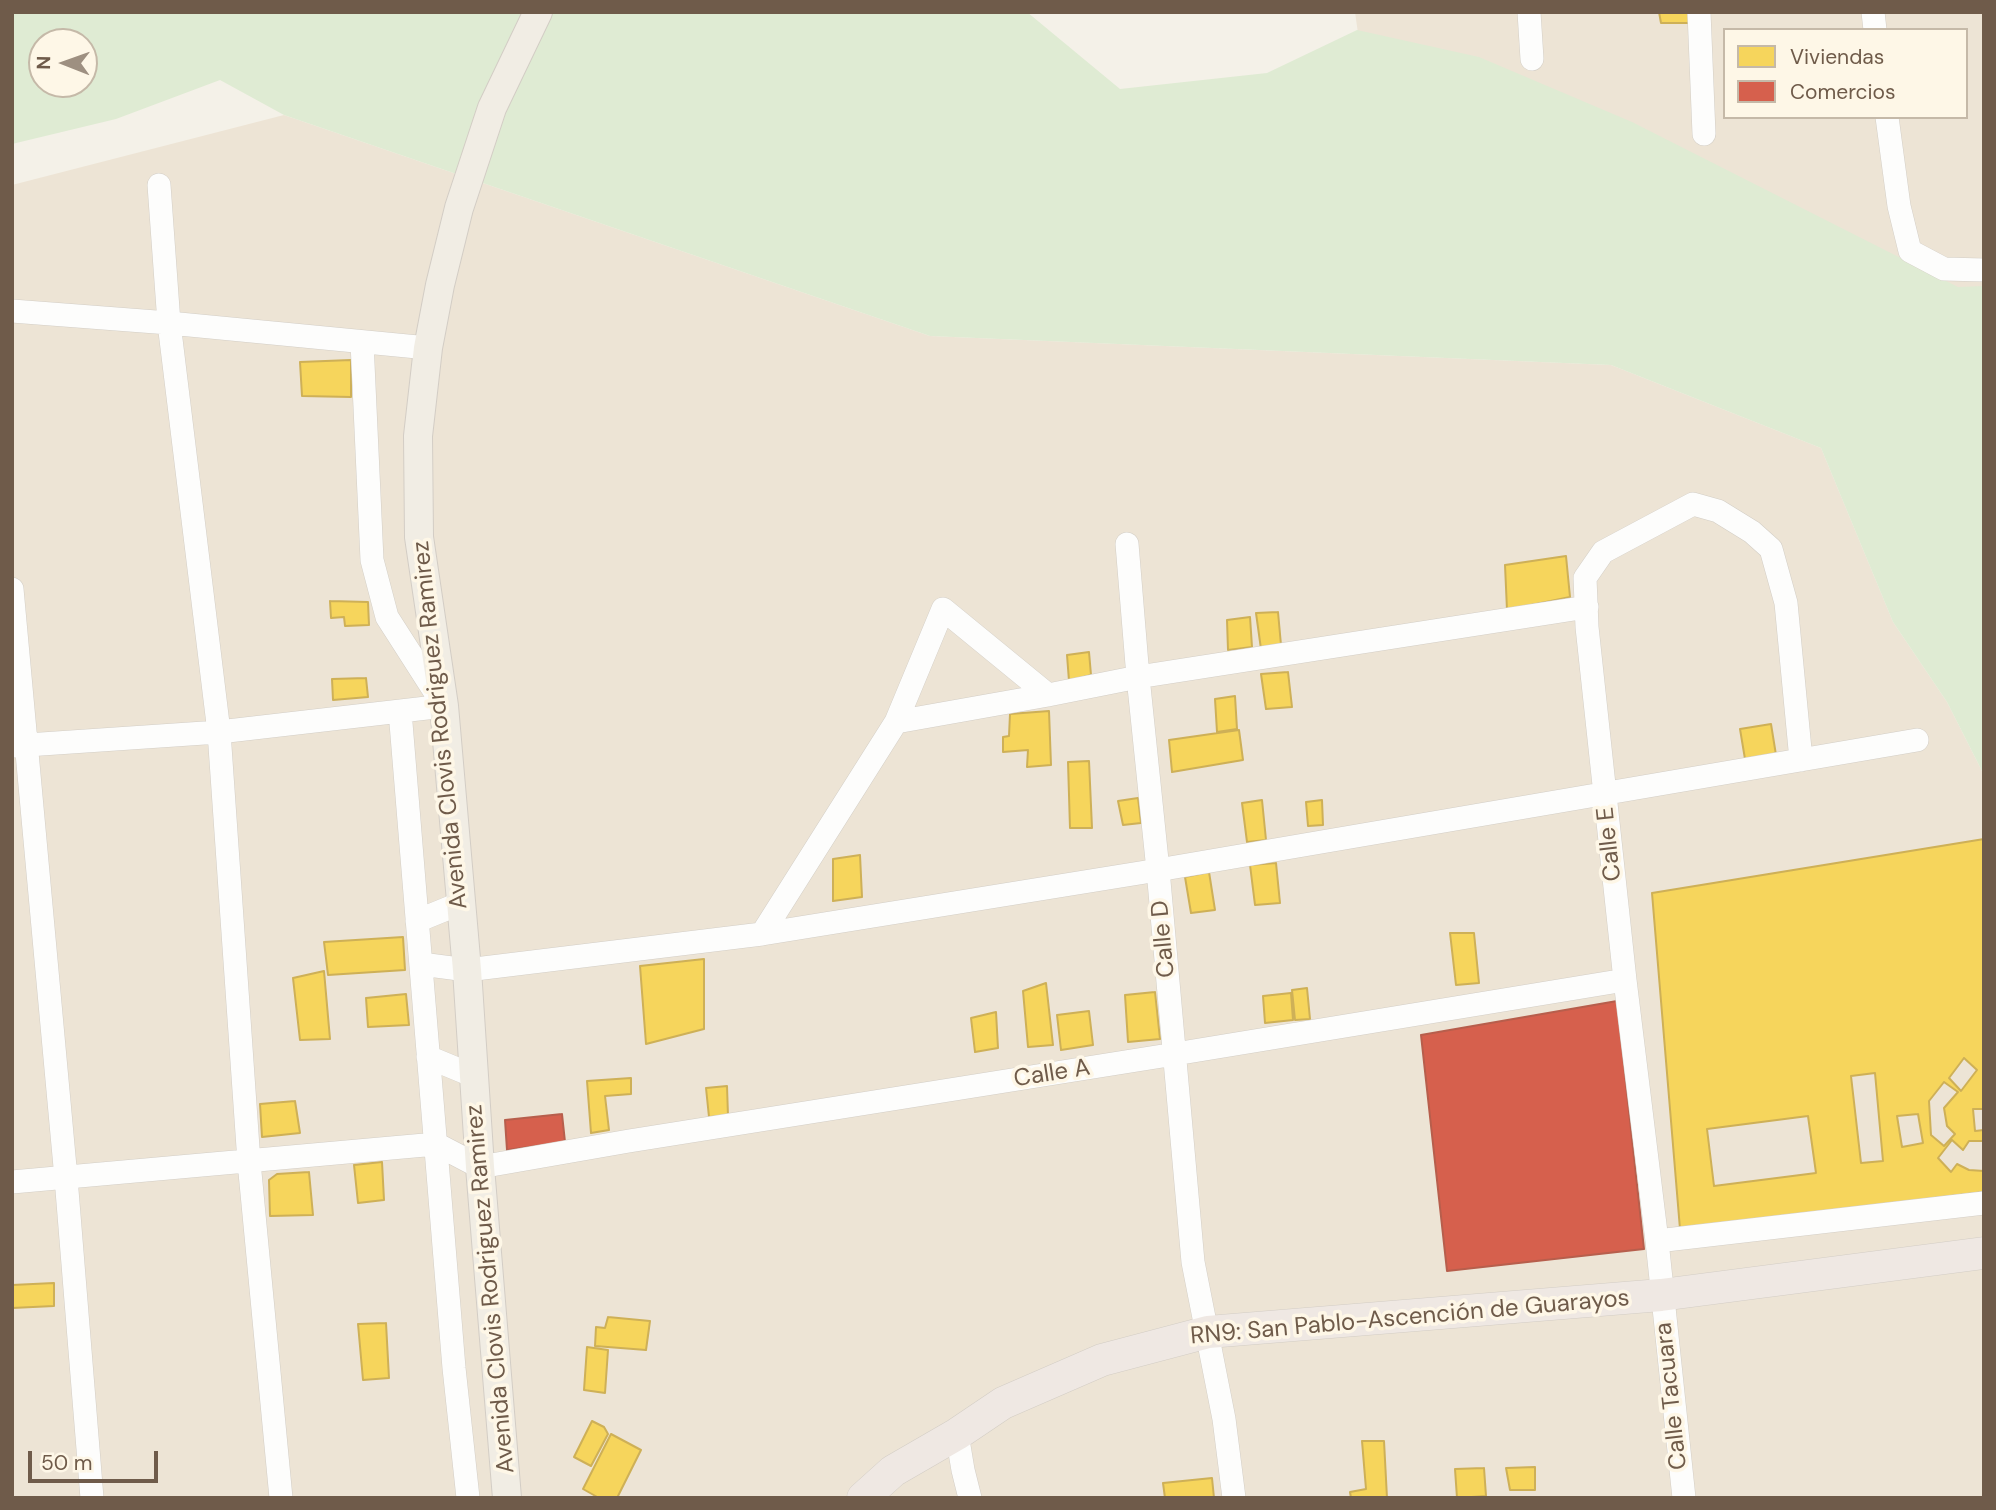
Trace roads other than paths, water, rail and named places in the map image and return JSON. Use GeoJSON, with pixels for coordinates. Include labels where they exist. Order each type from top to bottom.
{"type":"FeatureCollection","features":[{"type":"Feature","properties":{"kind":"highway","name":"RN9: San Pablo-Ascención de Guarayos"},"geometry":{"type":"LineString","coordinates":[[863,1498],[893,1471],[957,1434],[1003,1403],[1102,1360],[1208,1332],[1661,1295],[1984,1253]]}},
{"type":"Feature","properties":{"kind":"main road","name":"Avenida Clovis Rodriguez Ramirez"},"geometry":{"type":"LineString","coordinates":[[508,1498],[444,706],[419,537],[418,436],[428,348],[459,208],[492,108],[538,12]]}},
{"type":"Feature","properties":{"kind":"street"},"geometry":{"type":"LineString","coordinates":[[1529,12],[1532,59]]}},
{"type":"Feature","properties":{"kind":"street"},"geometry":{"type":"LineString","coordinates":[[1699,12],[1704,134]]}},
{"type":"Feature","properties":{"kind":"street"},"geometry":{"type":"LineString","coordinates":[[1887,119],[1899,206],[1910,251],[1944,269],[1984,270]]}},
{"type":"Feature","properties":{"kind":"street"},"geometry":{"type":"LineString","coordinates":[[159,185],[169,323],[219,732],[249,1162],[281,1498]]}},
{"type":"Feature","properties":{"kind":"street"},"geometry":{"type":"LineString","coordinates":[[12,312],[169,323],[428,348]]}},
{"type":"Feature","properties":{"kind":"street"},"geometry":{"type":"LineString","coordinates":[[19,746],[219,732],[444,706],[387,617],[372,560],[362,342]]}},
{"type":"Feature","properties":{"kind":"street","name":"Calle E"},"geometry":{"type":"LineString","coordinates":[[1657,1241],[1625,980],[1587,607],[1586,578],[1603,552],[1693,504],[1718,511],[1752,532],[1771,549],[1786,603],[1801,760]]}},
{"type":"Feature","properties":{"kind":"street","name":"Calle D"},"geometry":{"type":"LineString","coordinates":[[1127,544],[1193,1262],[1224,1419],[1234,1498]]}},
{"type":"Feature","properties":{"kind":"street"},"geometry":{"type":"LineString","coordinates":[[12,589],[19,746],[66,1178],[92,1498]]}},
{"type":"Feature","properties":{"kind":"street"},"geometry":{"type":"LineString","coordinates":[[897,722],[1138,677],[1587,607]]}},
{"type":"Feature","properties":{"kind":"street"},"geometry":{"type":"LineString","coordinates":[[762,934],[897,722],[943,608],[1048,695]]}},
{"type":"Feature","properties":{"kind":"street"},"geometry":{"type":"LineString","coordinates":[[400,711],[454,1368],[468,1498]]}},
{"type":"Feature","properties":{"kind":"street"},"geometry":{"type":"LineString","coordinates":[[421,964],[467,970],[762,934],[1158,870],[1917,740]]}},
{"type":"Feature","properties":{"kind":"street"},"geometry":{"type":"LineString","coordinates":[[417,921],[461,903]]}},
{"type":"Feature","properties":{"kind":"street","name":"Calle A"},"geometry":{"type":"LineString","coordinates":[[480,1167],[1625,980]]}},
{"type":"Feature","properties":{"kind":"street"},"geometry":{"type":"LineString","coordinates":[[428,1057],[474,1076]]}},
{"type":"Feature","properties":{"kind":"street"},"geometry":{"type":"LineString","coordinates":[[12,1182],[436,1144],[480,1167]]}},
{"type":"Feature","properties":{"kind":"street"},"geometry":{"type":"LineString","coordinates":[[1657,1241],[1984,1203]]}},
{"type":"Feature","properties":{"kind":"street","name":"Calle Tacuara"},"geometry":{"type":"LineString","coordinates":[[1657,1241],[1684,1498]]}},
{"type":"Feature","properties":{"kind":"street"},"geometry":{"type":"LineString","coordinates":[[957,1434],[970,1498]]}}]}
